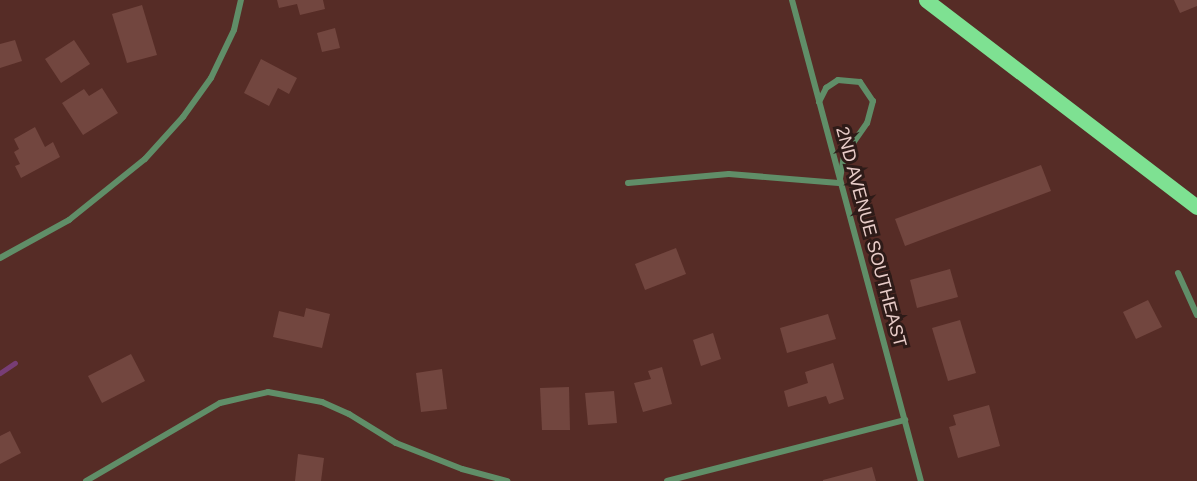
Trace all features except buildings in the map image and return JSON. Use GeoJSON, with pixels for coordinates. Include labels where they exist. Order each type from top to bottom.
{"type":"FeatureCollection","features":[{"type":"Feature","properties":{"kind":"main road"},"geometry":{"type":"LineString","coordinates":[[926,0],[1197,207]]}},
{"type":"Feature","properties":{"kind":"street"},"geometry":{"type":"LineString","coordinates":[[0,258],[69,220],[146,159],[183,117],[211,78],[234,30],[241,0]]}},
{"type":"Feature","properties":{"kind":"street","name":"2ND AVENUE SOUTHEAST"},"geometry":{"type":"LineString","coordinates":[[792,0],[839,183],[921,481]]}},
{"type":"Feature","properties":{"kind":"street"},"geometry":{"type":"LineString","coordinates":[[628,183],[729,174],[839,183],[844,156],[850,142],[867,123],[873,101],[860,82],[838,80],[826,88],[819,102]]}},
{"type":"Feature","properties":{"kind":"street"},"geometry":{"type":"LineString","coordinates":[[1178,273],[1197,315]]}},
{"type":"Feature","properties":{"kind":"street"},"geometry":{"type":"LineString","coordinates":[[86,481],[220,403],[268,392],[322,402],[349,414],[396,443],[462,469],[507,481]]}},
{"type":"Feature","properties":{"kind":"street"},"geometry":{"type":"LineString","coordinates":[[667,481],[905,420]]}},
{"type":"Feature","properties":{"kind":"waterway"},"geometry":{"type":"LineString","coordinates":[[0,373],[15,363]]}}]}
